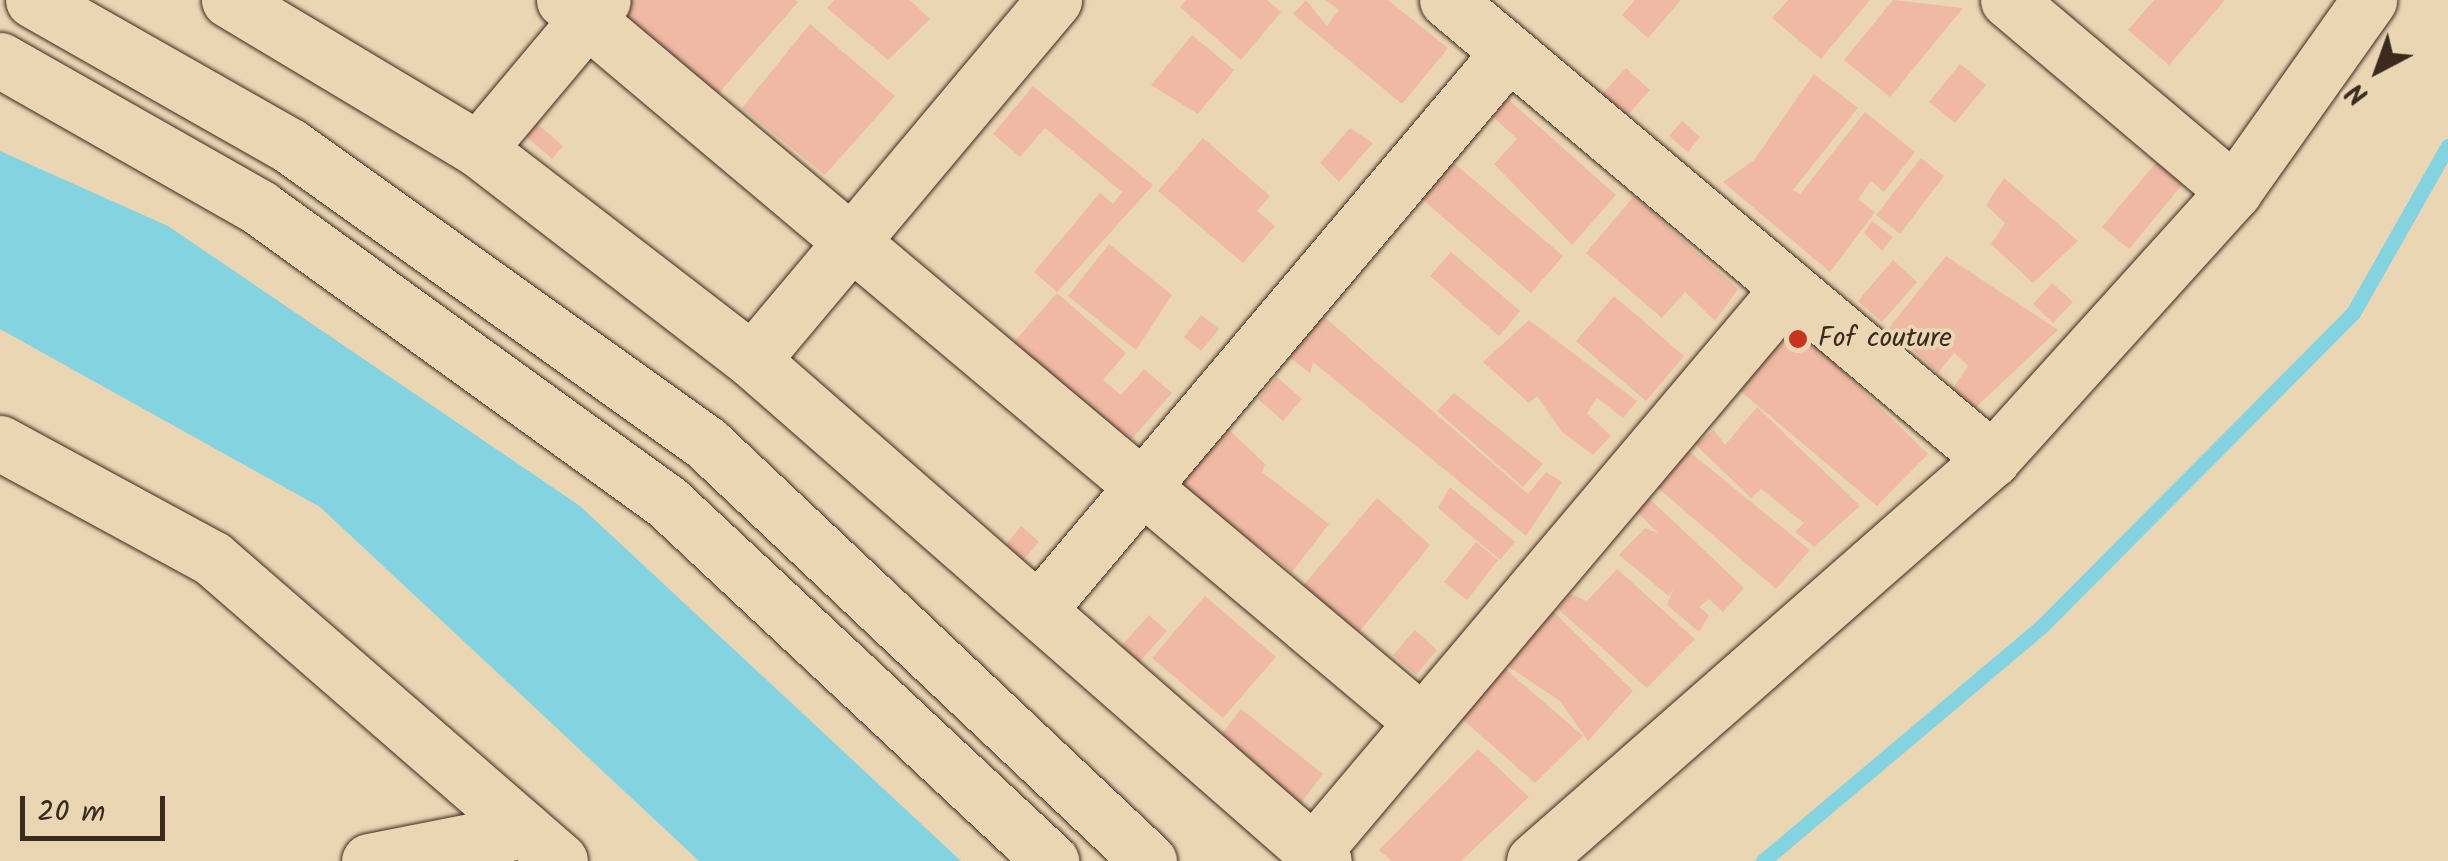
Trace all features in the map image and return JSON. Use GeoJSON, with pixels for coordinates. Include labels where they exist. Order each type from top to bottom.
{"type":"FeatureCollection","features":[{"type":"Feature","properties":{"kind":"street"},"geometry":{"type":"LineString","coordinates":[[33,0],[290,146],[706,443],[1149,861]]}},
{"type":"Feature","properties":{"kind":"street"},"geometry":{"type":"LineString","coordinates":[[228,0],[478,148],[752,360],[1318,857],[1422,722],[1788,288]]}},
{"type":"Feature","properties":{"kind":"street"},"geometry":{"type":"LineString","coordinates":[[752,360],[1054,0]]}},
{"type":"Feature","properties":{"kind":"street"},"geometry":{"type":"LineString","coordinates":[[1447,0],[1992,459]]}},
{"type":"Feature","properties":{"kind":"street"},"geometry":{"type":"LineString","coordinates":[[2008,0],[2234,190]]}},
{"type":"Feature","properties":{"kind":"street"},"geometry":{"type":"LineString","coordinates":[[1534,861],[1992,459],[2234,190],[2369,0]]}},
{"type":"Feature","properties":{"kind":"street"},"geometry":{"type":"LineString","coordinates":[[478,148],[585,6],[851,241],[1422,722]]}},
{"type":"Feature","properties":{"kind":"street"},"geometry":{"type":"LineString","coordinates":[[1038,610],[1508,52]]}},
{"type":"Feature","properties":{"kind":"street"},"geometry":{"type":"LineString","coordinates":[[0,60],[260,208],[668,502],[1051,861]]}},
{"type":"Feature","properties":{"kind":"street"},"geometry":{"type":"LineString","coordinates":[[0,444],[212,558],[542,846]]}},
{"type":"Feature","properties":{"kind":"street"},"geometry":{"type":"LineString","coordinates":[[369,861],[542,846]]}},
{"type":"Feature","properties":{"kind":"water"},"geometry":{"type":"Polygon","coordinates":[[[0,151],[168,226],[580,506],[961,861],[699,861],[320,507],[0,329],[0,151]]]}},
{"type":"Feature","properties":{"kind":"building"},"geometry":{"type":"Polygon","coordinates":[[[626,0],[798,2],[717,95],[618,9],[626,0]]]}},
{"type":"Feature","properties":{"kind":"building"},"geometry":{"type":"Polygon","coordinates":[[[834,0],[910,0],[930,19],[888,60],[827,8],[834,0]]]}},
{"type":"Feature","properties":{"kind":"building"},"geometry":{"type":"Polygon","coordinates":[[[1186,0],[1267,0],[1281,12],[1241,60],[1180,7],[1186,0]]]}},
{"type":"Feature","properties":{"kind":"building"},"geometry":{"type":"Polygon","coordinates":[[[1306,0],[1327,26],[1339,10],[1326,0],[1388,0],[1448,48],[1402,104],[1293,14],[1306,0]]]}},
{"type":"Feature","properties":{"kind":"building"},"geometry":{"type":"Polygon","coordinates":[[[1635,0],[1681,0],[1648,38],[1622,15],[1635,0]]]}},
{"type":"Feature","properties":{"kind":"building"},"geometry":{"type":"Polygon","coordinates":[[[1788,0],[1870,0],[1821,59],[1772,18],[1788,0]]]}},
{"type":"Feature","properties":{"kind":"building"},"geometry":{"type":"Polygon","coordinates":[[[1893,0],[1963,8],[1890,97],[1844,60],[1893,0]]]}},
{"type":"Feature","properties":{"kind":"building"},"geometry":{"type":"Polygon","coordinates":[[[2154,0],[2225,0],[2169,65],[2128,30],[2154,0]]]}},
{"type":"Feature","properties":{"kind":"building"},"geometry":{"type":"Polygon","coordinates":[[[810,24],[895,96],[825,175],[742,108],[810,24]]]}},
{"type":"Feature","properties":{"kind":"building"},"geometry":{"type":"Polygon","coordinates":[[[1192,35],[1234,70],[1198,114],[1151,85],[1192,35]]]}},
{"type":"Feature","properties":{"kind":"building"},"geometry":{"type":"Polygon","coordinates":[[[1960,64],[1986,85],[1955,123],[1929,102],[1960,64]]]}},
{"type":"Feature","properties":{"kind":"building"},"geometry":{"type":"Polygon","coordinates":[[[1626,68],[1650,90],[1625,118],[1600,96],[1626,68]]]}},
{"type":"Feature","properties":{"kind":"building"},"geometry":{"type":"Polygon","coordinates":[[[1814,74],[1858,108],[1793,190],[1800,194],[1865,112],[1915,152],[1884,192],[1871,181],[1858,199],[1875,212],[1830,272],[1723,182],[1754,160],[1814,74]]]}},
{"type":"Feature","properties":{"kind":"building"},"geometry":{"type":"Polygon","coordinates":[[[1033,86],[1153,185],[1057,292],[1034,272],[1100,193],[1113,204],[1122,192],[1045,128],[1020,157],[993,134],[1033,86]]]}},
{"type":"Feature","properties":{"kind":"building"},"geometry":{"type":"Polygon","coordinates":[[[1508,99],[1616,195],[1572,245],[1494,164],[1517,139],[1492,116],[1508,99]]]}},
{"type":"Feature","properties":{"kind":"building"},"geometry":{"type":"Polygon","coordinates":[[[511,101],[563,146],[552,159],[500,113],[511,101]]]}},
{"type":"Feature","properties":{"kind":"building"},"geometry":{"type":"Polygon","coordinates":[[[1682,121],[1700,137],[1688,152],[1669,136],[1682,121]]]}},
{"type":"Feature","properties":{"kind":"building"},"geometry":{"type":"Polygon","coordinates":[[[1350,128],[1373,143],[1339,182],[1320,163],[1350,128]]]}},
{"type":"Feature","properties":{"kind":"building"},"geometry":{"type":"Polygon","coordinates":[[[1203,138],[1270,196],[1257,211],[1275,226],[1243,263],[1158,191],[1203,138]]]}},
{"type":"Feature","properties":{"kind":"building"},"geometry":{"type":"Polygon","coordinates":[[[1448,158],[1563,256],[1531,293],[1416,194],[1448,158]]]}},
{"type":"Feature","properties":{"kind":"building"},"geometry":{"type":"Polygon","coordinates":[[[1921,158],[1944,176],[1900,234],[1876,215],[1921,158]]]}},
{"type":"Feature","properties":{"kind":"building"},"geometry":{"type":"Polygon","coordinates":[[[2160,158],[2186,180],[2129,249],[2102,227],[2160,158]]]}},
{"type":"Feature","properties":{"kind":"building"},"geometry":{"type":"Polygon","coordinates":[[[2004,178],[2078,241],[2033,283],[1991,244],[2005,223],[1986,205],[2004,178]]]}},
{"type":"Feature","properties":{"kind":"building"},"geometry":{"type":"Polygon","coordinates":[[[1634,196],[1738,289],[1715,321],[1685,292],[1662,318],[1586,253],[1634,196]]]}},
{"type":"Feature","properties":{"kind":"building"},"geometry":{"type":"Polygon","coordinates":[[[1872,221],[1893,237],[1882,251],[1864,233],[1872,221]]]}},
{"type":"Feature","properties":{"kind":"building"},"geometry":{"type":"Polygon","coordinates":[[[1109,244],[1172,295],[1136,350],[1068,296],[1109,244]]]}},
{"type":"Feature","properties":{"kind":"building"},"geometry":{"type":"Polygon","coordinates":[[[1451,252],[1520,311],[1499,336],[1430,276],[1451,252]]]}},
{"type":"Feature","properties":{"kind":"building"},"geometry":{"type":"Polygon","coordinates":[[[1946,256],[2058,330],[1974,409],[1952,390],[1968,366],[1954,353],[1938,373],[1889,328],[1946,256]]]}},
{"type":"Feature","properties":{"kind":"building"},"geometry":{"type":"Polygon","coordinates":[[[1893,260],[1917,282],[1882,322],[1858,301],[1893,260]]]}},
{"type":"Feature","properties":{"kind":"building"},"geometry":{"type":"Polygon","coordinates":[[[2052,283],[2073,302],[2053,323],[2033,304],[2052,283]]]}},
{"type":"Feature","properties":{"kind":"building"},"geometry":{"type":"Polygon","coordinates":[[[1057,293],[1126,353],[1103,380],[1121,395],[1144,369],[1172,393],[1122,450],[1007,350],[1057,293]]]}},
{"type":"Feature","properties":{"kind":"building"},"geometry":{"type":"Polygon","coordinates":[[[1614,296],[1684,356],[1646,401],[1576,341],[1614,296]]]}},
{"type":"Feature","properties":{"kind":"building"},"geometry":{"type":"Polygon","coordinates":[[[1201,315],[1219,329],[1201,351],[1184,337],[1201,315]]]}},
{"type":"Feature","properties":{"kind":"building"},"geometry":{"type":"Polygon","coordinates":[[[1322,315],[1528,494],[1546,472],[1562,482],[1526,536],[1313,362],[1310,373],[1289,357],[1322,315]]]}},
{"type":"Feature","properties":{"kind":"building"},"geometry":{"type":"Polygon","coordinates":[[[1789,319],[1928,454],[1877,506],[1732,384],[1789,319]]]}},
{"type":"Feature","properties":{"kind":"building"},"geometry":{"type":"Polygon","coordinates":[[[1529,320],[1637,401],[1623,418],[1597,398],[1587,413],[1611,436],[1593,455],[1562,432],[1537,396],[1529,403],[1483,362],[1529,320]]]}},
{"type":"Feature","properties":{"kind":"building"},"geometry":{"type":"Polygon","coordinates":[[[1277,377],[1302,399],[1283,421],[1258,399],[1277,377]]]}},
{"type":"Feature","properties":{"kind":"building"},"geometry":{"type":"Polygon","coordinates":[[[1454,393],[1543,464],[1523,487],[1437,411],[1454,393]]]}},
{"type":"Feature","properties":{"kind":"building"},"geometry":{"type":"Polygon","coordinates":[[[1757,407],[1860,506],[1814,547],[1795,532],[1804,523],[1761,489],[1751,498],[1695,444],[1714,430],[1725,445],[1757,407]]]}},
{"type":"Feature","properties":{"kind":"building"},"geometry":{"type":"Polygon","coordinates":[[[1223,424],[1265,464],[1262,472],[1329,524],[1292,572],[1178,487],[1223,424]]]}},
{"type":"Feature","properties":{"kind":"building"},"geometry":{"type":"Polygon","coordinates":[[[1686,449],[1810,550],[1776,589],[1652,483],[1686,449]]]}},
{"type":"Feature","properties":{"kind":"building"},"geometry":{"type":"Polygon","coordinates":[[[1636,486],[1744,588],[1723,612],[1709,599],[1699,607],[1709,615],[1699,632],[1667,605],[1674,587],[1669,596],[1619,555],[1645,528],[1658,533],[1626,501],[1636,486]]]}},
{"type":"Feature","properties":{"kind":"building"},"geometry":{"type":"Polygon","coordinates":[[[1450,487],[1515,542],[1500,560],[1438,508],[1450,487]]]}},
{"type":"Feature","properties":{"kind":"building"},"geometry":{"type":"Polygon","coordinates":[[[1377,498],[1430,545],[1359,632],[1302,587],[1377,498]]]}},
{"type":"Feature","properties":{"kind":"building"},"geometry":{"type":"Polygon","coordinates":[[[1021,526],[1039,542],[1019,565],[1001,551],[1021,526]]]}},
{"type":"Feature","properties":{"kind":"building"},"geometry":{"type":"Polygon","coordinates":[[[1476,542],[1498,560],[1467,600],[1444,582],[1476,542]]]}},
{"type":"Feature","properties":{"kind":"building"},"geometry":{"type":"Polygon","coordinates":[[[1617,569],[1695,639],[1647,688],[1558,609],[1571,594],[1587,601],[1617,569]]]}},
{"type":"Feature","properties":{"kind":"building"},"geometry":{"type":"Polygon","coordinates":[[[1205,596],[1276,657],[1223,718],[1152,658],[1205,596]]]}},
{"type":"Feature","properties":{"kind":"building"},"geometry":{"type":"Polygon","coordinates":[[[1552,610],[1633,691],[1588,741],[1560,701],[1506,665],[1552,610]]]}},
{"type":"Feature","properties":{"kind":"building"},"geometry":{"type":"Polygon","coordinates":[[[1149,615],[1167,631],[1133,669],[1115,653],[1149,615]]]}},
{"type":"Feature","properties":{"kind":"building"},"geometry":{"type":"Polygon","coordinates":[[[1415,630],[1437,650],[1416,675],[1393,655],[1415,630]]]}},
{"type":"Feature","properties":{"kind":"building"},"geometry":{"type":"Polygon","coordinates":[[[1503,667],[1583,736],[1535,783],[1461,718],[1503,667]]]}},
{"type":"Feature","properties":{"kind":"building"},"geometry":{"type":"Polygon","coordinates":[[[1241,709],[1323,774],[1296,809],[1214,744],[1241,709]]]}},
{"type":"Feature","properties":{"kind":"building"},"geometry":{"type":"Polygon","coordinates":[[[1478,749],[1529,797],[1461,861],[1392,861],[1379,850],[1478,749]]]}},
{"type":"Feature","properties":{"kind":"waterway"},"geometry":{"type":"LineString","coordinates":[[1763,861],[2043,625],[2353,313],[2448,146]]}},
{"type":"Feature","properties":{"kind":"place","name":"Fof couture"},"geometry":{"type":"Point","coordinates":[1798,339]}}]}
